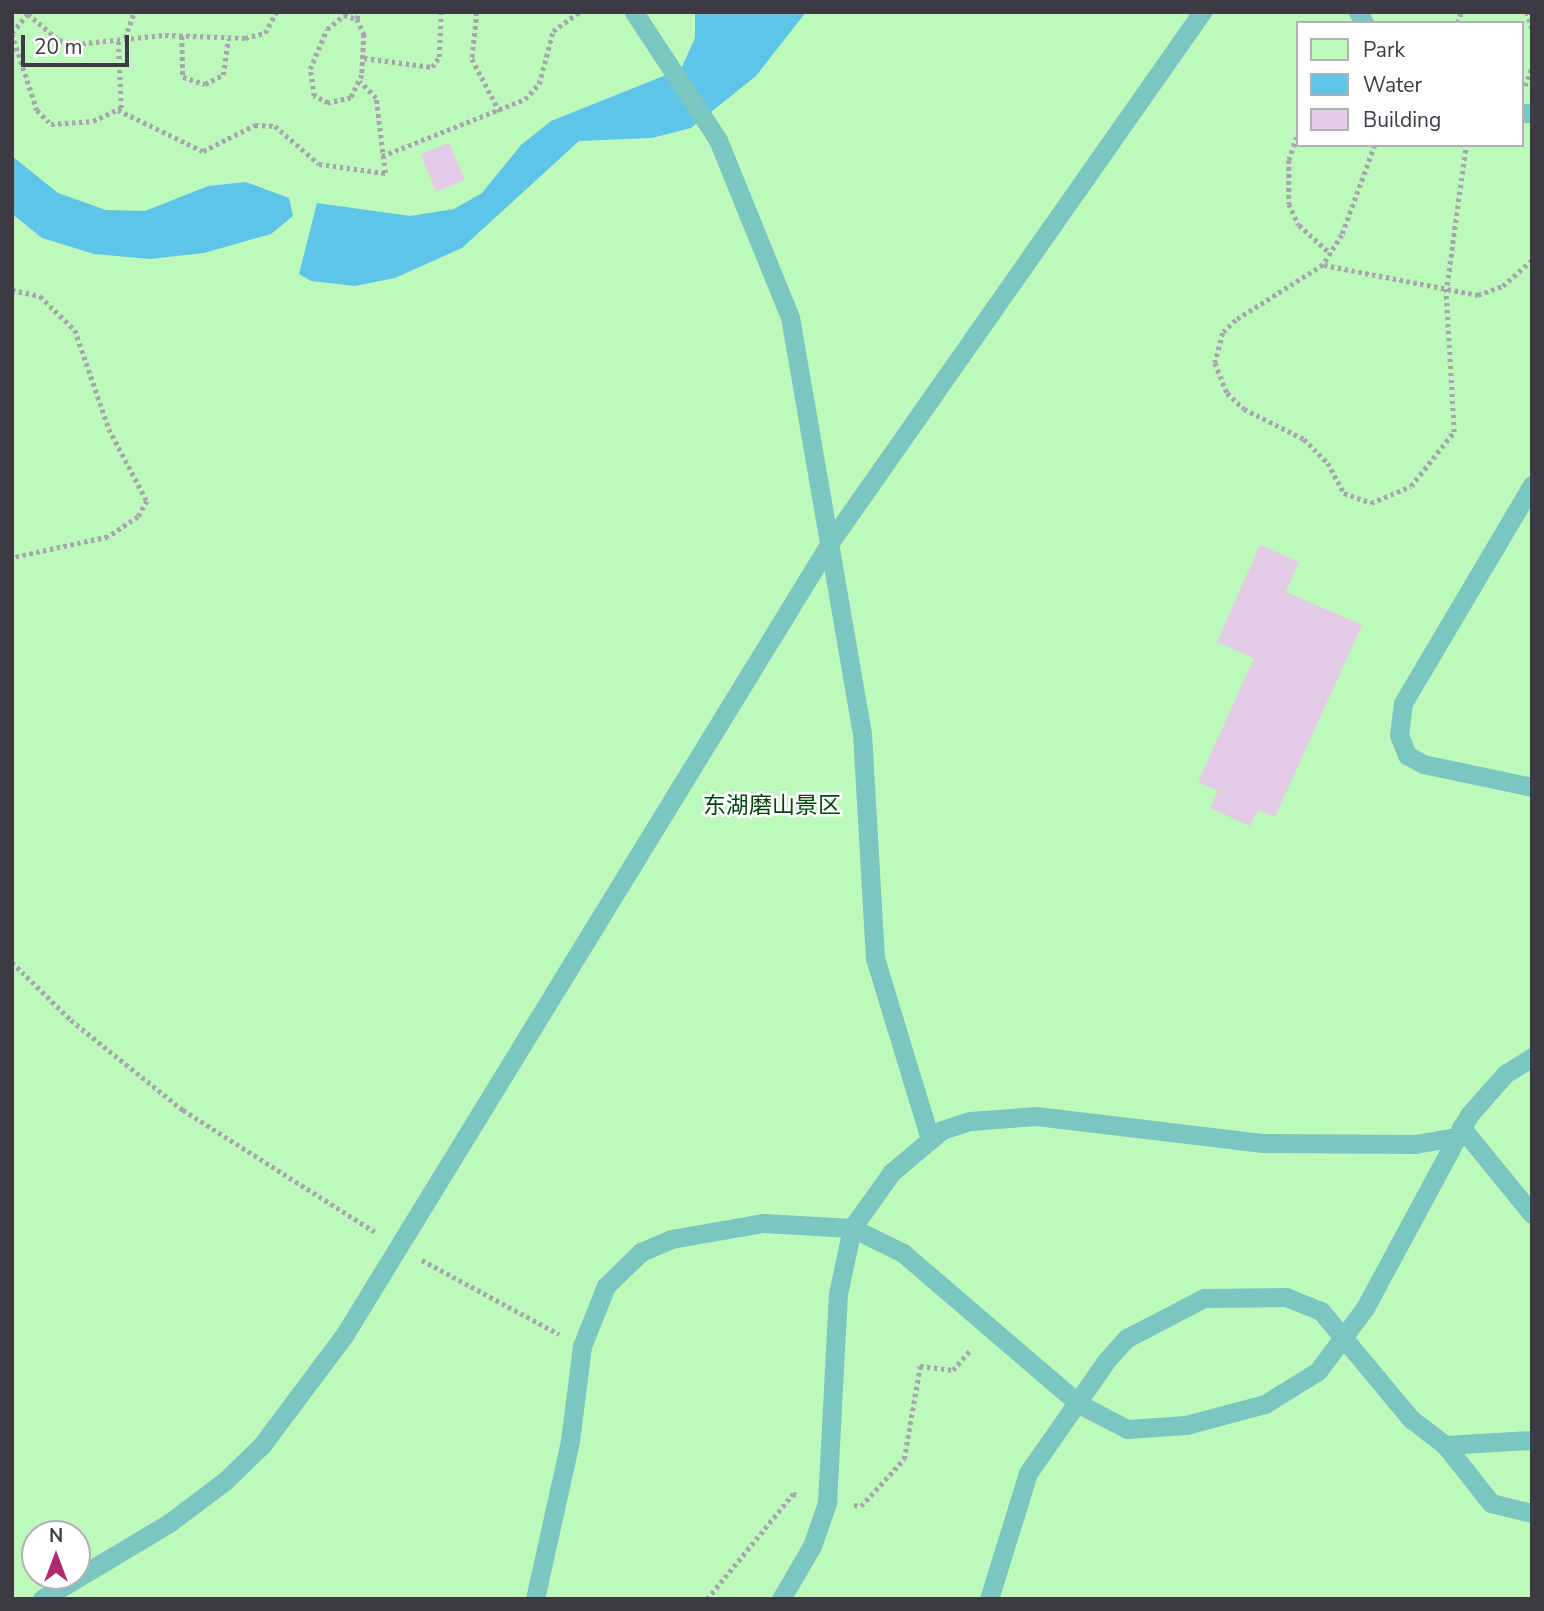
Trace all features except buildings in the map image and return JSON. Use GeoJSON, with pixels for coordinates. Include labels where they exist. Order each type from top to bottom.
{"type":"FeatureCollection","features":[{"type":"Feature","properties":{"kind":"lane"},"geometry":{"type":"LineString","coordinates":[[634,12],[718,140],[790,317],[833,538],[862,733],[875,958],[930,1139]]}},
{"type":"Feature","properties":{"kind":"lane"},"geometry":{"type":"LineString","coordinates":[[42,1599],[169,1523],[225,1481],[270,1434],[400,1248],[833,538],[1202,12]]}},
{"type":"Feature","properties":{"kind":"lane"},"geometry":{"type":"LineString","coordinates":[[1532,485],[1404,703],[1399,735],[1407,755],[1423,764],[1532,787]]}},
{"type":"Feature","properties":{"kind":"lane"},"geometry":{"type":"LineString","coordinates":[[535,1599],[570,1441],[582,1346],[606,1286],[641,1252],[671,1239],[763,1223],[852,1228],[903,1253],[988,1331],[1079,1404],[1127,1429],[1232,1414],[1285,1395],[1318,1371],[1346,1334],[1458,1132],[1505,1074],[1532,1057]]}},
{"type":"Feature","properties":{"kind":"lane"},"geometry":{"type":"LineString","coordinates":[[781,1599],[812,1546],[827,1503],[838,1294],[852,1228],[884,1181],[930,1139],[970,1121],[1036,1116],[1263,1143],[1415,1144],[1458,1132]]}},
{"type":"Feature","properties":{"kind":"lane"},"geometry":{"type":"LineString","coordinates":[[1458,1132],[1532,1214]]}},
{"type":"Feature","properties":{"kind":"lane"},"geometry":{"type":"LineString","coordinates":[[989,1599],[1005,1560],[1019,1492],[1079,1404],[1127,1338],[1204,1298],[1286,1297],[1321,1311],[1346,1334],[1406,1414],[1445,1445],[1491,1503],[1532,1513]]}},
{"type":"Feature","properties":{"kind":"lane"},"geometry":{"type":"LineString","coordinates":[[1445,1445],[1532,1440]]}},
{"type":"Feature","properties":{"kind":"lane"},"geometry":{"type":"LineString","coordinates":[[1464,1468],[1481,1445]]}},
{"type":"Feature","properties":{"kind":"path"},"geometry":{"type":"LineString","coordinates":[[125,38],[134,12]]}},
{"type":"Feature","properties":{"kind":"path"},"geometry":{"type":"LineString","coordinates":[[118,38],[125,96],[118,110],[81,123],[43,120],[12,34],[28,13],[63,43],[118,38],[182,36],[228,39],[265,33],[276,12]]}},
{"type":"Feature","properties":{"kind":"path"},"geometry":{"type":"LineString","coordinates":[[330,12],[333,20],[312,58],[312,93],[338,103],[351,98],[360,82],[364,58],[357,19],[359,12]]}},
{"type":"Feature","properties":{"kind":"path"},"geometry":{"type":"LineString","coordinates":[[364,58],[432,67],[439,57],[440,12]]}},
{"type":"Feature","properties":{"kind":"path"},"geometry":{"type":"LineString","coordinates":[[477,12],[472,59],[500,112]]}},
{"type":"Feature","properties":{"kind":"path"},"geometry":{"type":"LineString","coordinates":[[382,156],[500,112],[535,91],[553,31],[579,12]]}},
{"type":"Feature","properties":{"kind":"path"},"geometry":{"type":"LineString","coordinates":[[1527,12],[1532,28]]}},
{"type":"Feature","properties":{"kind":"path"},"geometry":{"type":"LineString","coordinates":[[333,20],[357,19]]}},
{"type":"Feature","properties":{"kind":"path"},"geometry":{"type":"LineString","coordinates":[[182,36],[183,76],[205,84],[223,75],[228,39]]}},
{"type":"Feature","properties":{"kind":"path"},"geometry":{"type":"LineString","coordinates":[[118,110],[202,151],[262,124],[282,130],[299,153],[328,167],[385,173],[376,98],[360,82]]}},
{"type":"Feature","properties":{"kind":"path"},"geometry":{"type":"LineString","coordinates":[[1296,140],[1289,160],[1289,204],[1299,225],[1331,254]]}},
{"type":"Feature","properties":{"kind":"path"},"geometry":{"type":"LineString","coordinates":[[1374,147],[1331,254],[1324,265],[1236,320],[1223,333],[1215,363],[1227,393],[1319,451],[1338,487],[1354,500],[1399,495],[1427,472],[1454,432],[1446,292],[1466,147]]}},
{"type":"Feature","properties":{"kind":"path"},"geometry":{"type":"LineString","coordinates":[[1324,265],[1446,292],[1490,292],[1532,260]]}},
{"type":"Feature","properties":{"kind":"path"},"geometry":{"type":"LineString","coordinates":[[12,290],[40,296],[75,330],[109,429],[147,501],[138,517],[108,537],[12,558]]}},
{"type":"Feature","properties":{"kind":"path"},"geometry":{"type":"LineString","coordinates":[[12,962],[71,1020],[183,1110],[400,1248],[582,1346]]}},
{"type":"Feature","properties":{"kind":"path"},"geometry":{"type":"LineString","coordinates":[[908,1447],[920,1366],[953,1370],[988,1331]]}},
{"type":"Feature","properties":{"kind":"green space","name":"东湖磨山景区"},"geometry":{"type":"Polygon","coordinates":[[[12,12],[1532,12],[1532,1599],[12,1599],[12,12]]]}},
{"type":"Feature","properties":{"kind":"water"},"geometry":{"type":"Polygon","coordinates":[[[695,12],[806,12],[756,76],[691,128],[652,138],[579,141],[462,248],[395,278],[355,286],[311,281],[299,274],[317,203],[410,216],[454,209],[482,193],[521,145],[551,121],[681,69],[695,38],[695,12]]]}},
{"type":"Feature","properties":{"kind":"water"},"geometry":{"type":"Polygon","coordinates":[[[12,156],[58,193],[106,210],[145,211],[208,186],[246,182],[289,198],[293,216],[271,234],[204,253],[150,259],[94,254],[42,238],[12,214],[12,156]]]}}]}
